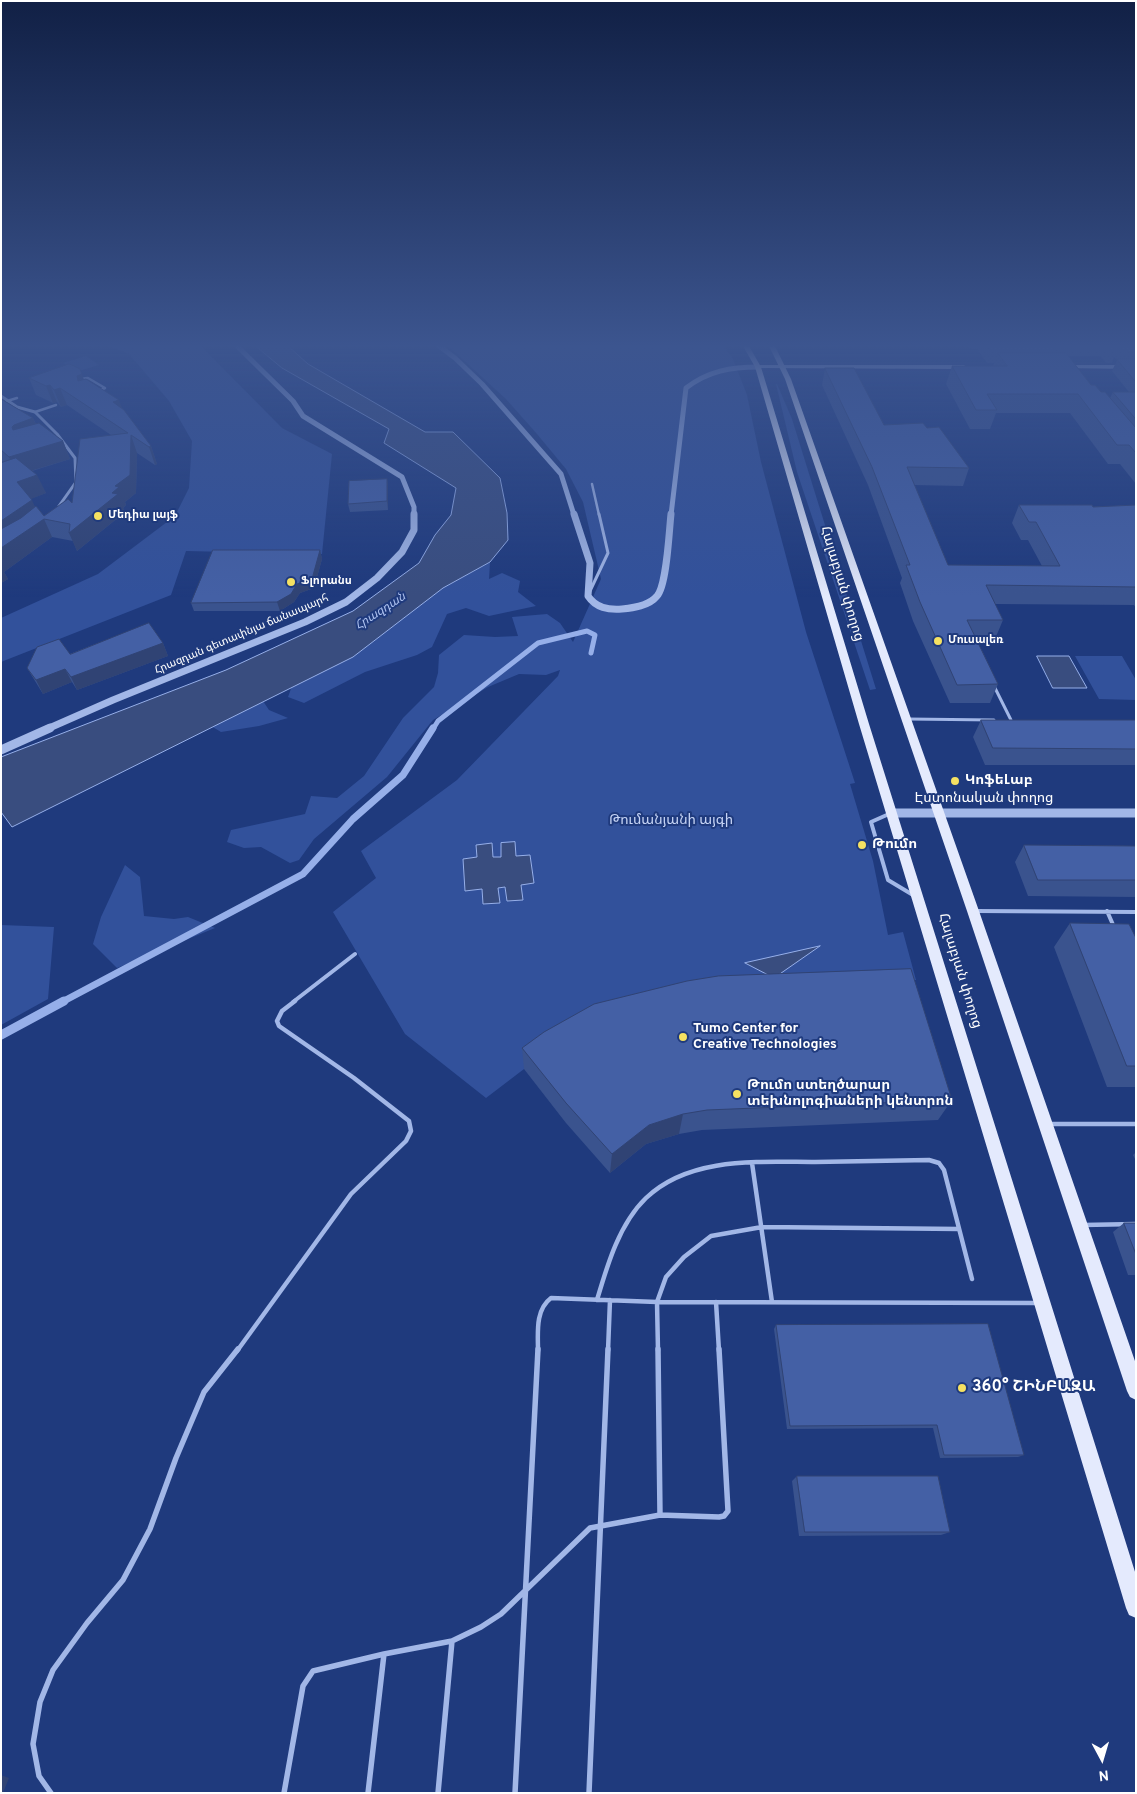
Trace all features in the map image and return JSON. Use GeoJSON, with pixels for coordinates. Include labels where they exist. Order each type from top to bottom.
{"type":"FeatureCollection","features":[{"type":"Feature","properties":{"kind":"main road","name":"Հալաբյան փողոց"},"geometry":{"type":"LineString","coordinates":[[777,430],[892,813],[1136,1608]]}},
{"type":"Feature","properties":{"kind":"main road","name":"Հալաբյան փողոց"},"geometry":{"type":"LineString","coordinates":[[805,430],[939,812],[1136,1391]]}},
{"type":"Feature","properties":{"kind":"street"},"geometry":{"type":"LineString","coordinates":[[53,430],[76,458],[76,482],[55,510]]}},
{"type":"Feature","properties":{"kind":"street","name":"Հրազդան գետափնյա ճանապարհ"},"geometry":{"type":"LineString","coordinates":[[1,750],[113,700],[305,622],[346,602],[377,578],[402,552],[414,530],[414,507],[402,478],[325,430]]}},
{"type":"Feature","properties":{"kind":"street"},"geometry":{"type":"LineString","coordinates":[[522,430],[561,474],[590,563],[588,596],[596,606],[625,609],[647,604],[660,594],[681,430]]}},
{"type":"Feature","properties":{"kind":"street","name":"Էստոնական փողոց"},"geometry":{"type":"LineString","coordinates":[[892,813],[1136,813]]}},
{"type":"Feature","properties":{"kind":"lane"},"geometry":{"type":"LineString","coordinates":[[48,437],[57,434]]}},
{"type":"Feature","properties":{"kind":"lane"},"geometry":{"type":"LineString","coordinates":[[588,596],[608,553],[592,484]]}},
{"type":"Feature","properties":{"kind":"lane"},"geometry":{"type":"LineString","coordinates":[[993,686],[1010,720]]}},
{"type":"Feature","properties":{"kind":"lane"},"geometry":{"type":"LineString","coordinates":[[907,719],[1019,720]]}},
{"type":"Feature","properties":{"kind":"lane"},"geometry":{"type":"LineString","coordinates":[[892,813],[870,822],[888,880],[919,899]]}},
{"type":"Feature","properties":{"kind":"lane"},"geometry":{"type":"LineString","coordinates":[[1107,911],[1114,928]]}},
{"type":"Feature","properties":{"kind":"lane"},"geometry":{"type":"LineString","coordinates":[[973,912],[1136,912]]}},
{"type":"Feature","properties":{"kind":"lane"},"geometry":{"type":"LineString","coordinates":[[51,1793],[39,1776],[33,1744],[40,1702],[53,1670],[87,1623],[123,1580],[150,1529],[176,1458],[204,1392],[250,1335],[351,1194],[406,1141],[411,1131],[409,1121],[354,1078],[279,1026],[277,1021],[282,1011],[355,954]]}},
{"type":"Feature","properties":{"kind":"lane"},"geometry":{"type":"LineString","coordinates":[[1044,1124],[1136,1124]]}},
{"type":"Feature","properties":{"kind":"lane"},"geometry":{"type":"LineString","coordinates":[[597,1300],[605,1272],[620,1236],[642,1202],[670,1181],[697,1170],[752,1163],[929,1160],[939,1163],[944,1170],[972,1280]]}},
{"type":"Feature","properties":{"kind":"lane"},"geometry":{"type":"LineString","coordinates":[[752,1163],[772,1302]]}},
{"type":"Feature","properties":{"kind":"lane"},"geometry":{"type":"LineString","coordinates":[[1079,1225],[1136,1224]]}},
{"type":"Feature","properties":{"kind":"lane"},"geometry":{"type":"LineString","coordinates":[[660,1515],[657,1302],[666,1277],[684,1257],[711,1236],[762,1227],[959,1229]]}},
{"type":"Feature","properties":{"kind":"lane"},"geometry":{"type":"LineString","coordinates":[[515,1793],[540,1309],[544,1302],[551,1298],[657,1302],[1043,1303]]}},
{"type":"Feature","properties":{"kind":"lane"},"geometry":{"type":"LineString","coordinates":[[589,1793],[610,1300]]}},
{"type":"Feature","properties":{"kind":"lane"},"geometry":{"type":"LineString","coordinates":[[284,1793],[303,1686],[313,1671],[384,1654],[452,1641],[482,1627],[501,1614],[590,1528],[660,1515],[724,1516],[728,1511],[716,1302]]}},
{"type":"Feature","properties":{"kind":"lane"},"geometry":{"type":"LineString","coordinates":[[438,1793],[452,1641]]}},
{"type":"Feature","properties":{"kind":"lane"},"geometry":{"type":"LineString","coordinates":[[368,1793],[384,1654]]}},
{"type":"Feature","properties":{"kind":"green space"},"geometry":{"type":"Polygon","coordinates":[[[186,430],[285,430],[332,454],[322,554],[186,551],[171,595],[1,662],[1,618],[98,574],[175,516],[189,488],[192,441],[186,430]]]}},
{"type":"Feature","properties":{"kind":"green space","name":"Թումանյանի այգի"},"geometry":{"type":"Polygon","coordinates":[[[533,430],[754,430],[806,632],[855,783],[850,784],[873,861],[888,935],[903,932],[916,980],[898,981],[545,1053],[486,1098],[405,1034],[333,912],[376,878],[361,851],[457,780],[558,676],[560,670],[546,675],[519,674],[488,687],[433,720],[387,777],[314,839],[299,860],[290,863],[261,847],[244,848],[227,842],[231,830],[305,814],[311,796],[337,798],[364,776],[403,718],[434,687],[438,673],[439,655],[464,635],[518,636],[512,617],[547,614],[560,623],[573,642],[601,579],[583,502],[566,469],[533,430]]]}},
{"type":"Feature","properties":{"kind":"green space"},"geometry":{"type":"Polygon","coordinates":[[[787,430],[795,430],[876,689],[870,690],[797,472],[787,430]]]}},
{"type":"Feature","properties":{"kind":"green space"},"geometry":{"type":"Polygon","coordinates":[[[490,562],[489,579],[502,573],[520,581],[518,592],[536,606],[489,616],[466,608],[447,614],[432,647],[417,655],[365,672],[304,703],[288,697],[292,686],[353,657],[443,588],[490,562]]]}},
{"type":"Feature","properties":{"kind":"green space"},"geometry":{"type":"Polygon","coordinates":[[[1075,656],[1122,656],[1136,680],[1136,700],[1099,699],[1075,656]]]}},
{"type":"Feature","properties":{"kind":"green space"},"geometry":{"type":"Polygon","coordinates":[[[263,701],[269,710],[288,718],[259,726],[221,732],[211,726],[263,701]]]}},
{"type":"Feature","properties":{"kind":"green space"},"geometry":{"type":"Polygon","coordinates":[[[125,865],[140,877],[144,916],[174,919],[188,917],[215,928],[117,968],[93,944],[101,917],[125,865]]]}},
{"type":"Feature","properties":{"kind":"green space"},"geometry":{"type":"Polygon","coordinates":[[[1,925],[54,927],[48,999],[1,1025],[1,925]]]}},
{"type":"Feature","properties":{"kind":"water","name":"Հրազդան"},"geometry":{"type":"Polygon","coordinates":[[[389,430],[453,432],[500,478],[507,513],[508,540],[490,562],[443,588],[353,657],[12,827],[1,812],[1,757],[226,670],[353,611],[419,563],[435,535],[451,515],[456,488],[384,443],[389,430]]]}},
{"type":"Feature","properties":{"kind":"water"},"geometry":{"type":"Polygon","coordinates":[[[1037,656],[1069,656],[1087,688],[1053,688],[1037,656]]]}},
{"type":"Feature","properties":{"kind":"water"},"geometry":{"type":"Polygon","coordinates":[[[515,842],[516,856],[530,855],[534,883],[521,885],[523,900],[507,901],[505,887],[498,888],[500,903],[483,904],[482,889],[465,891],[463,859],[477,857],[476,845],[492,843],[493,857],[501,857],[501,843],[515,842]]]}},
{"type":"Feature","properties":{"kind":"water"},"geometry":{"type":"Polygon","coordinates":[[[820,946],[774,978],[745,963],[820,946]]]}},
{"type":"Feature","properties":{"kind":"building"},"geometry":{"type":"Polygon","coordinates":[[[1,430],[48,430],[63,441],[9,457],[1,450],[1,430]]]}},
{"type":"Feature","properties":{"kind":"building"},"geometry":{"type":"Polygon","coordinates":[[[123,430],[139,430],[151,446],[149,447],[131,435],[130,475],[115,486],[119,487],[112,493],[118,494],[69,533],[70,524],[44,519],[1,548],[1,529],[21,518],[36,506],[44,516],[68,499],[72,503],[80,439],[128,433],[123,430]]]}},
{"type":"Feature","properties":{"kind":"building"},"geometry":{"type":"Polygon","coordinates":[[[854,430],[941,430],[969,468],[907,467],[948,565],[1060,566],[1036,522],[1029,522],[1019,505],[1092,505],[1093,507],[1136,505],[1136,587],[986,585],[1003,620],[967,620],[998,684],[957,685],[920,602],[906,565],[910,565],[872,467],[854,430]]]}},
{"type":"Feature","properties":{"kind":"building"},"geometry":{"type":"Polygon","coordinates":[[[1105,430],[1136,430],[1136,453],[1129,445],[1117,445],[1105,430]]]}},
{"type":"Feature","properties":{"kind":"building"},"geometry":{"type":"Polygon","coordinates":[[[16,458],[37,475],[17,482],[32,500],[1,521],[1,463],[16,458]]]}},
{"type":"Feature","properties":{"kind":"building"},"geometry":{"type":"Polygon","coordinates":[[[387,479],[387,501],[348,504],[349,481],[387,479]]]}},
{"type":"Feature","properties":{"kind":"building"},"geometry":{"type":"Polygon","coordinates":[[[213,550],[320,550],[312,579],[297,584],[291,594],[277,602],[191,603],[213,550]]]}},
{"type":"Feature","properties":{"kind":"building"},"geometry":{"type":"Polygon","coordinates":[[[149,623],[163,643],[71,677],[65,669],[36,680],[27,668],[37,647],[59,639],[70,654],[149,623]]]}},
{"type":"Feature","properties":{"kind":"building"},"geometry":{"type":"Polygon","coordinates":[[[981,720],[1136,720],[1136,749],[993,748],[981,720]]]}},
{"type":"Feature","properties":{"kind":"building"},"geometry":{"type":"Polygon","coordinates":[[[1024,845],[1136,846],[1136,880],[1038,880],[1024,845]]]}},
{"type":"Feature","properties":{"kind":"building"},"geometry":{"type":"Polygon","coordinates":[[[1070,923],[1129,924],[1136,938],[1136,1066],[1127,1066],[1070,923]]]}},
{"type":"Feature","properties":{"kind":"building","name":"Թումո ստեղծարար տեխնոլոգիաների կենտրոն"},"geometry":{"type":"Polygon","coordinates":[[[911,969],[952,1100],[707,1110],[683,1114],[649,1125],[612,1154],[566,1103],[522,1048],[544,1032],[594,1004],[687,981],[718,976],[911,969]]]}},
{"type":"Feature","properties":{"kind":"building"},"geometry":{"type":"Polygon","coordinates":[[[1124,1223],[1136,1223],[1136,1254],[1124,1223]]]}},
{"type":"Feature","properties":{"kind":"building"},"geometry":{"type":"Polygon","coordinates":[[[988,1324],[1024,1455],[944,1455],[937,1425],[790,1426],[776,1325],[988,1324]]]}},
{"type":"Feature","properties":{"kind":"building"},"geometry":{"type":"Polygon","coordinates":[[[797,1476],[938,1476],[950,1532],[805,1532],[797,1476]]]}},
{"type":"Feature","properties":{"kind":"waterway"},"geometry":{"type":"LineString","coordinates":[[433,729],[438,721],[538,643],[587,631],[595,635],[591,653]]}},
{"type":"Feature","properties":{"kind":"waterway"},"geometry":{"type":"LineString","coordinates":[[62,1002],[303,874],[353,819],[403,775],[433,728]]}},
{"type":"Feature","properties":{"kind":"waterway"},"geometry":{"type":"LineString","coordinates":[[1,1035],[64,1001]]}},
{"type":"Feature","properties":{"kind":"place","name":"Մեդիա լայֆ"},"geometry":{"type":"Point","coordinates":[98,516]}},
{"type":"Feature","properties":{"kind":"place","name":"Ֆլորանս"},"geometry":{"type":"Point","coordinates":[291,582]}},
{"type":"Feature","properties":{"kind":"place","name":"Մուսալեռ"},"geometry":{"type":"Point","coordinates":[938,641]}},
{"type":"Feature","properties":{"kind":"place","name":"ԿոֆեԼաբ"},"geometry":{"type":"Point","coordinates":[955,781]}},
{"type":"Feature","properties":{"kind":"place","name":"Թումո"},"geometry":{"type":"Point","coordinates":[862,845]}},
{"type":"Feature","properties":{"kind":"place","name":"Tumo Center for Creative Technologies"},"geometry":{"type":"Point","coordinates":[683,1037]}},
{"type":"Feature","properties":{"kind":"place","name":"Թումո ստեղծարար տեխնոլոգիաների կենտրոն"},"geometry":{"type":"Point","coordinates":[737,1094]}},
{"type":"Feature","properties":{"kind":"place","name":"360° ՇԻՆԲԱԶԱ"},"geometry":{"type":"Point","coordinates":[962,1388]}}]}
